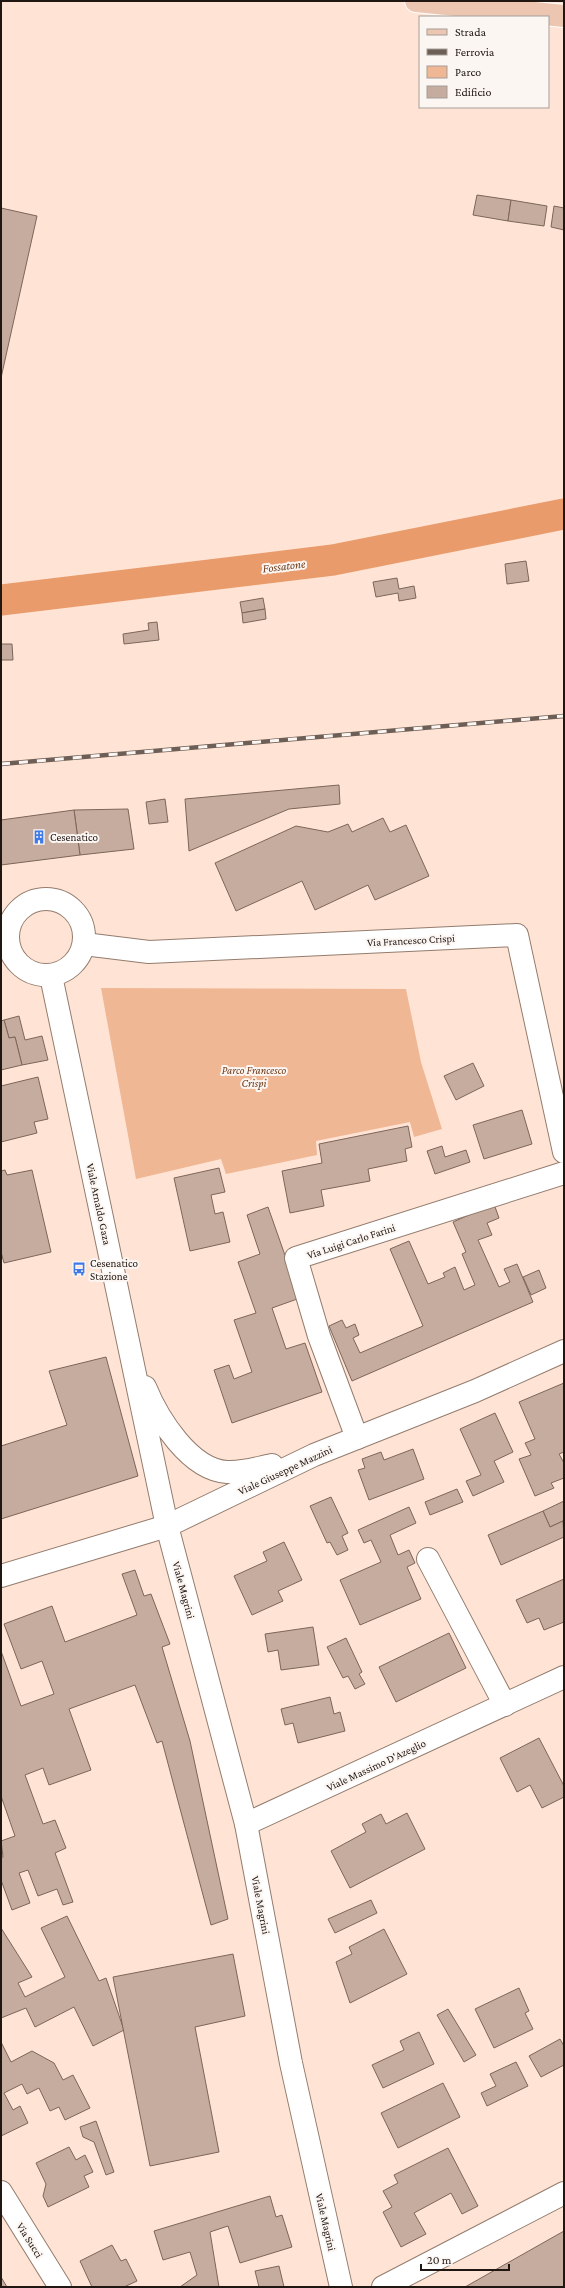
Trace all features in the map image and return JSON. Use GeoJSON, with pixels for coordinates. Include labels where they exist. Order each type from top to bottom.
{"type":"FeatureCollection","features":[{"type":"Feature","properties":{"kind":"main road"},"geometry":{"type":"LineString","coordinates":[[416,1],[564,16]]}},
{"type":"Feature","properties":{"kind":"street"},"geometry":{"type":"LineString","coordinates":[[49,899],[62,902],[72,909],[80,919],[84,931],[84,944],[80,955],[73,965],[51,976],[33,973],[17,962],[4,939],[16,914],[25,905],[36,900],[49,899]]}},
{"type":"Feature","properties":{"kind":"street","name":"Via Francesco Crispi"},"geometry":{"type":"LineString","coordinates":[[84,944],[149,952],[517,935],[564,1152]]}},
{"type":"Feature","properties":{"kind":"street","name":"Viale Arnaldo Gaza"},"geometry":{"type":"LineString","coordinates":[[51,976],[166,1526]]}},
{"type":"Feature","properties":{"kind":"street","name":"Via Luigi Carlo Farini"},"geometry":{"type":"LineString","coordinates":[[357,1438],[319,1336],[296,1258],[564,1173]]}},
{"type":"Feature","properties":{"kind":"street"},"geometry":{"type":"LineString","coordinates":[[130,1351],[150,1400],[174,1436],[191,1456],[208,1468],[225,1472],[241,1472],[314,1455]]}},
{"type":"Feature","properties":{"kind":"street","name":"Viale Giuseppe Mazzini"},"geometry":{"type":"LineString","coordinates":[[1,1576],[166,1526],[314,1455],[564,1352]]}},
{"type":"Feature","properties":{"kind":"street","name":"Viale Magrini"},"geometry":{"type":"LineString","coordinates":[[166,1526],[246,1824],[290,2063],[341,2287]]}},
{"type":"Feature","properties":{"kind":"street"},"geometry":{"type":"LineString","coordinates":[[428,1559],[505,1705]]}},
{"type":"Feature","properties":{"kind":"street","name":"Viale Massimo D'Azeglio"},"geometry":{"type":"LineString","coordinates":[[246,1824],[564,1677]]}},
{"type":"Feature","properties":{"kind":"street","name":"Via Succi"},"geometry":{"type":"LineString","coordinates":[[1,2192],[60,2287]]}},
{"type":"Feature","properties":{"kind":"street"},"geometry":{"type":"LineString","coordinates":[[383,2287],[564,2193]]}},
{"type":"Feature","properties":{"kind":"green space","name":"Parco Francesco Crispi"},"geometry":{"type":"Polygon","coordinates":[[[101,988],[406,989],[421,1062],[442,1129],[414,1137],[410,1122],[316,1141],[317,1155],[226,1174],[221,1159],[136,1179],[101,988]]]}},
{"type":"Feature","properties":{"kind":"building"},"geometry":{"type":"Polygon","coordinates":[[[477,195],[511,200],[508,221],[473,215],[477,195]]]}},
{"type":"Feature","properties":{"kind":"building"},"geometry":{"type":"Polygon","coordinates":[[[511,200],[547,206],[544,226],[508,221],[511,200]]]}},
{"type":"Feature","properties":{"kind":"building"},"geometry":{"type":"Polygon","coordinates":[[[554,206],[564,208],[564,230],[551,227],[554,206]]]}},
{"type":"Feature","properties":{"kind":"building"},"geometry":{"type":"Polygon","coordinates":[[[1,208],[37,216],[1,378],[1,208]]]}},
{"type":"Feature","properties":{"kind":"building"},"geometry":{"type":"Polygon","coordinates":[[[526,561],[529,581],[507,584],[505,564],[526,561]]]}},
{"type":"Feature","properties":{"kind":"building"},"geometry":{"type":"Polygon","coordinates":[[[397,578],[399,589],[414,586],[416,598],[399,601],[398,593],[376,597],[373,582],[397,578]]]}},
{"type":"Feature","properties":{"kind":"building"},"geometry":{"type":"Polygon","coordinates":[[[263,598],[265,609],[242,613],[240,602],[263,598]]]}},
{"type":"Feature","properties":{"kind":"building"},"geometry":{"type":"Polygon","coordinates":[[[265,609],[266,619],[243,623],[242,613],[265,609]]]}},
{"type":"Feature","properties":{"kind":"building"},"geometry":{"type":"Polygon","coordinates":[[[157,622],[159,640],[124,644],[123,634],[149,630],[148,623],[157,622]]]}},
{"type":"Feature","properties":{"kind":"building"},"geometry":{"type":"Polygon","coordinates":[[[1,644],[12,644],[13,660],[1,660],[1,644]]]}},
{"type":"Feature","properties":{"kind":"building"},"geometry":{"type":"Polygon","coordinates":[[[339,785],[340,804],[289,809],[189,851],[185,799],[339,785]]]}},
{"type":"Feature","properties":{"kind":"building"},"geometry":{"type":"Polygon","coordinates":[[[165,799],[168,822],[149,824],[146,802],[165,799]]]}},
{"type":"Feature","properties":{"kind":"building"},"geometry":{"type":"Polygon","coordinates":[[[128,809],[134,849],[80,855],[74,810],[128,809]]]}},
{"type":"Feature","properties":{"kind":"building","name":"Cesenatico"},"geometry":{"type":"Polygon","coordinates":[[[74,810],[80,855],[1,865],[1,820],[74,810]]]}},
{"type":"Feature","properties":{"kind":"building"},"geometry":{"type":"Polygon","coordinates":[[[383,818],[390,832],[406,825],[429,876],[375,900],[368,885],[315,910],[302,881],[236,911],[215,863],[296,826],[328,832],[348,824],[352,832],[383,818]]]}},
{"type":"Feature","properties":{"kind":"building"},"geometry":{"type":"Polygon","coordinates":[[[19,1016],[25,1040],[42,1036],[48,1060],[22,1065],[15,1037],[9,1038],[4,1020],[19,1016]]]}},
{"type":"Feature","properties":{"kind":"building"},"geometry":{"type":"Polygon","coordinates":[[[4,1020],[9,1038],[15,1037],[22,1065],[1,1070],[1,1021],[4,1020]]]}},
{"type":"Feature","properties":{"kind":"building"},"geometry":{"type":"Polygon","coordinates":[[[473,1063],[484,1086],[456,1100],[444,1076],[473,1063]]]}},
{"type":"Feature","properties":{"kind":"building"},"geometry":{"type":"Polygon","coordinates":[[[38,1077],[48,1119],[34,1122],[37,1133],[1,1142],[1,1086],[38,1077]]]}},
{"type":"Feature","properties":{"kind":"building"},"geometry":{"type":"Polygon","coordinates":[[[522,1110],[532,1144],[484,1159],[473,1125],[522,1110]]]}},
{"type":"Feature","properties":{"kind":"building"},"geometry":{"type":"Polygon","coordinates":[[[408,1126],[412,1147],[405,1149],[407,1161],[368,1169],[370,1181],[321,1190],[324,1206],[290,1213],[282,1171],[322,1163],[319,1144],[408,1126]]]}},
{"type":"Feature","properties":{"kind":"building"},"geometry":{"type":"Polygon","coordinates":[[[442,1146],[445,1157],[466,1150],[470,1162],[435,1174],[427,1151],[442,1146]]]}},
{"type":"Feature","properties":{"kind":"building"},"geometry":{"type":"Polygon","coordinates":[[[219,1168],[225,1192],[211,1195],[215,1214],[223,1212],[230,1242],[190,1251],[174,1178],[219,1168]]]}},
{"type":"Feature","properties":{"kind":"building"},"geometry":{"type":"Polygon","coordinates":[[[5,1170],[7,1175],[32,1170],[51,1252],[4,1263],[1,1252],[1,1171],[5,1170]]]}},
{"type":"Feature","properties":{"kind":"building"},"geometry":{"type":"Polygon","coordinates":[[[494,1204],[499,1218],[487,1223],[492,1235],[478,1240],[499,1287],[510,1282],[504,1269],[517,1264],[533,1302],[352,1381],[329,1326],[342,1320],[346,1328],[355,1324],[359,1335],[353,1338],[360,1353],[423,1326],[390,1249],[409,1241],[428,1284],[445,1277],[443,1273],[455,1267],[464,1290],[475,1285],[462,1254],[466,1252],[453,1222],[494,1204]]]}},
{"type":"Feature","properties":{"kind":"building"},"geometry":{"type":"Polygon","coordinates":[[[268,1207],[300,1298],[272,1308],[286,1349],[305,1343],[322,1392],[232,1423],[214,1370],[229,1365],[234,1379],[252,1372],[234,1320],[256,1313],[238,1262],[260,1254],[247,1215],[268,1207]]]}},
{"type":"Feature","properties":{"kind":"building"},"geometry":{"type":"Polygon","coordinates":[[[539,1270],[546,1288],[531,1295],[523,1277],[539,1270]]]}},
{"type":"Feature","properties":{"kind":"building"},"geometry":{"type":"Polygon","coordinates":[[[106,1357],[138,1476],[1,1519],[1,1446],[67,1425],[49,1371],[106,1357]]]}},
{"type":"Feature","properties":{"kind":"building"},"geometry":{"type":"Polygon","coordinates":[[[564,1383],[564,1452],[559,1454],[564,1463],[564,1478],[551,1483],[554,1488],[535,1496],[519,1459],[531,1455],[525,1443],[535,1439],[519,1402],[564,1383]]]}},
{"type":"Feature","properties":{"kind":"building"},"geometry":{"type":"Polygon","coordinates":[[[495,1413],[513,1452],[494,1461],[504,1482],[473,1496],[466,1481],[481,1475],[460,1429],[495,1413]]]}},
{"type":"Feature","properties":{"kind":"building"},"geometry":{"type":"Polygon","coordinates":[[[413,1449],[424,1479],[369,1500],[358,1470],[365,1468],[362,1459],[381,1452],[384,1460],[413,1449]]]}},
{"type":"Feature","properties":{"kind":"building"},"geometry":{"type":"Polygon","coordinates":[[[457,1489],[463,1502],[430,1515],[425,1502],[457,1489]]]}},
{"type":"Feature","properties":{"kind":"building"},"geometry":{"type":"Polygon","coordinates":[[[331,1497],[348,1533],[342,1536],[348,1550],[337,1555],[330,1542],[327,1543],[310,1506],[331,1497]]]}},
{"type":"Feature","properties":{"kind":"building"},"geometry":{"type":"Polygon","coordinates":[[[564,1501],[564,1524],[563,1521],[550,1527],[543,1511],[564,1501]]]}},
{"type":"Feature","properties":{"kind":"building"},"geometry":{"type":"Polygon","coordinates":[[[409,1507],[416,1523],[390,1535],[398,1555],[409,1550],[415,1563],[407,1567],[421,1599],[360,1625],[340,1580],[381,1562],[371,1540],[364,1543],[358,1530],[409,1507]]]}},
{"type":"Feature","properties":{"kind":"building"},"geometry":{"type":"Polygon","coordinates":[[[543,1511],[550,1527],[563,1521],[564,1537],[501,1565],[488,1535],[543,1511]]]}},
{"type":"Feature","properties":{"kind":"building"},"geometry":{"type":"Polygon","coordinates":[[[284,1542],[302,1580],[278,1591],[283,1601],[252,1615],[234,1576],[267,1561],[263,1552],[284,1542]]]}},
{"type":"Feature","properties":{"kind":"building"},"geometry":{"type":"Polygon","coordinates":[[[135,1570],[144,1596],[151,1594],[170,1644],[162,1647],[190,1741],[228,1919],[211,1925],[162,1741],[157,1743],[135,1685],[69,1709],[91,1770],[49,1785],[43,1768],[25,1775],[43,1824],[55,1820],[66,1848],[55,1853],[73,1902],[63,1905],[57,1889],[38,1896],[28,1870],[19,1873],[30,1903],[12,1910],[1,1880],[1,1858],[3,1857],[1,1841],[15,1836],[1,1796],[1,1651],[21,1706],[54,1694],[42,1661],[21,1669],[4,1624],[52,1606],[65,1642],[137,1615],[122,1574],[135,1570]]]}},
{"type":"Feature","properties":{"kind":"building"},"geometry":{"type":"Polygon","coordinates":[[[564,1579],[564,1622],[544,1630],[539,1618],[527,1623],[516,1600],[564,1579]]]}},
{"type":"Feature","properties":{"kind":"building"},"geometry":{"type":"Polygon","coordinates":[[[313,1627],[319,1665],[281,1670],[278,1650],[268,1652],[265,1634],[313,1627]]]}},
{"type":"Feature","properties":{"kind":"building"},"geometry":{"type":"Polygon","coordinates":[[[449,1633],[466,1668],[396,1702],[379,1667],[449,1633]]]}},
{"type":"Feature","properties":{"kind":"building"},"geometry":{"type":"Polygon","coordinates":[[[346,1638],[362,1672],[359,1674],[365,1684],[355,1689],[348,1676],[343,1678],[327,1647],[346,1638]]]}},
{"type":"Feature","properties":{"kind":"building"},"geometry":{"type":"Polygon","coordinates":[[[330,1697],[334,1714],[340,1712],[345,1731],[298,1743],[293,1723],[285,1725],[281,1709],[330,1697]]]}},
{"type":"Feature","properties":{"kind":"building"},"geometry":{"type":"Polygon","coordinates":[[[539,1738],[564,1786],[564,1797],[542,1808],[530,1785],[517,1792],[500,1758],[539,1738]]]}},
{"type":"Feature","properties":{"kind":"building"},"geometry":{"type":"Polygon","coordinates":[[[407,1813],[425,1849],[350,1888],[331,1851],[366,1832],[362,1824],[381,1814],[386,1824],[407,1813]]]}},
{"type":"Feature","properties":{"kind":"building"},"geometry":{"type":"Polygon","coordinates":[[[371,1900],[377,1913],[335,1933],[328,1919],[371,1900]]]}},
{"type":"Feature","properties":{"kind":"building"},"geometry":{"type":"Polygon","coordinates":[[[67,1916],[99,1981],[106,1978],[124,2030],[93,2046],[74,2007],[35,2027],[26,2008],[1,2018],[1,1928],[32,1977],[18,1983],[25,1997],[65,1977],[41,1928],[67,1916]]]}},
{"type":"Feature","properties":{"kind":"building"},"geometry":{"type":"Polygon","coordinates":[[[384,1929],[407,1974],[350,2003],[336,1962],[352,1954],[349,1947],[384,1929]]]}},
{"type":"Feature","properties":{"kind":"building"},"geometry":{"type":"Polygon","coordinates":[[[233,1954],[245,2016],[195,2027],[219,2152],[150,2166],[113,1977],[233,1954]]]}},
{"type":"Feature","properties":{"kind":"building"},"geometry":{"type":"Polygon","coordinates":[[[519,1988],[529,2011],[525,2013],[533,2029],[494,2048],[475,2009],[519,1988]]]}},
{"type":"Feature","properties":{"kind":"building"},"geometry":{"type":"Polygon","coordinates":[[[448,2009],[476,2055],[464,2062],[437,2015],[448,2009]]]}},
{"type":"Feature","properties":{"kind":"building"},"geometry":{"type":"Polygon","coordinates":[[[419,2032],[434,2064],[383,2088],[372,2065],[404,2050],[400,2041],[419,2032]]]}},
{"type":"Feature","properties":{"kind":"building"},"geometry":{"type":"Polygon","coordinates":[[[560,2039],[564,2046],[564,2065],[541,2077],[529,2056],[560,2039]]]}},
{"type":"Feature","properties":{"kind":"building"},"geometry":{"type":"Polygon","coordinates":[[[1,2042],[11,2062],[32,2051],[54,2063],[63,2080],[73,2075],[90,2108],[65,2120],[59,2107],[50,2111],[39,2088],[27,2094],[22,2084],[4,2093],[13,2110],[20,2106],[28,2123],[1,2136],[1,2042]]]}},
{"type":"Feature","properties":{"kind":"building"},"geometry":{"type":"Polygon","coordinates":[[[516,2062],[528,2086],[487,2106],[481,2093],[496,2086],[490,2074],[516,2062]]]}},
{"type":"Feature","properties":{"kind":"building"},"geometry":{"type":"Polygon","coordinates":[[[443,2083],[460,2117],[398,2148],[381,2113],[443,2083]]]}},
{"type":"Feature","properties":{"kind":"building"},"geometry":{"type":"Polygon","coordinates":[[[96,2121],[114,2172],[106,2175],[94,2142],[83,2137],[80,2127],[96,2121]]]}},
{"type":"Feature","properties":{"kind":"building"},"geometry":{"type":"Polygon","coordinates":[[[69,2147],[76,2160],[85,2155],[93,2172],[84,2176],[89,2187],[48,2207],[43,2196],[46,2184],[36,2163],[69,2147]]]}},
{"type":"Feature","properties":{"kind":"building"},"geometry":{"type":"Polygon","coordinates":[[[448,2148],[478,2206],[462,2214],[451,2193],[414,2213],[426,2234],[401,2247],[383,2212],[392,2207],[383,2191],[398,2183],[394,2175],[448,2148]]]}},
{"type":"Feature","properties":{"kind":"building"},"geometry":{"type":"Polygon","coordinates":[[[270,2196],[276,2217],[282,2215],[292,2247],[240,2263],[228,2226],[210,2232],[219,2287],[180,2287],[197,2275],[190,2252],[163,2260],[154,2231],[270,2196]]]}},
{"type":"Feature","properties":{"kind":"building"},"geometry":{"type":"Polygon","coordinates":[[[564,2231],[564,2287],[465,2287],[564,2231]]]}},
{"type":"Feature","properties":{"kind":"building"},"geometry":{"type":"Polygon","coordinates":[[[112,2245],[121,2261],[126,2259],[137,2281],[124,2287],[92,2287],[80,2261],[112,2245]]]}},
{"type":"Feature","properties":{"kind":"building"},"geometry":{"type":"Polygon","coordinates":[[[279,2266],[284,2287],[259,2287],[255,2271],[279,2266]]]}},
{"type":"Feature","properties":{"kind":"building"},"geometry":{"type":"Polygon","coordinates":[[[1,2277],[7,2287],[1,2287],[1,2277]]]}},
{"type":"Feature","properties":{"kind":"waterway","name":"Fossatone"},"geometry":{"type":"LineString","coordinates":[[1,600],[333,560],[564,514]]}},
{"type":"Feature","properties":{"kind":"railway"},"geometry":{"type":"LineString","coordinates":[[1,764],[564,716]]}},
{"type":"Feature","properties":{"kind":"place","name":"Cesenatico"},"geometry":{"type":"Point","coordinates":[39,837]}},
{"type":"Feature","properties":{"kind":"place","name":"Cesenatico Stazione"},"geometry":{"type":"Point","coordinates":[79,1269]}}]}
